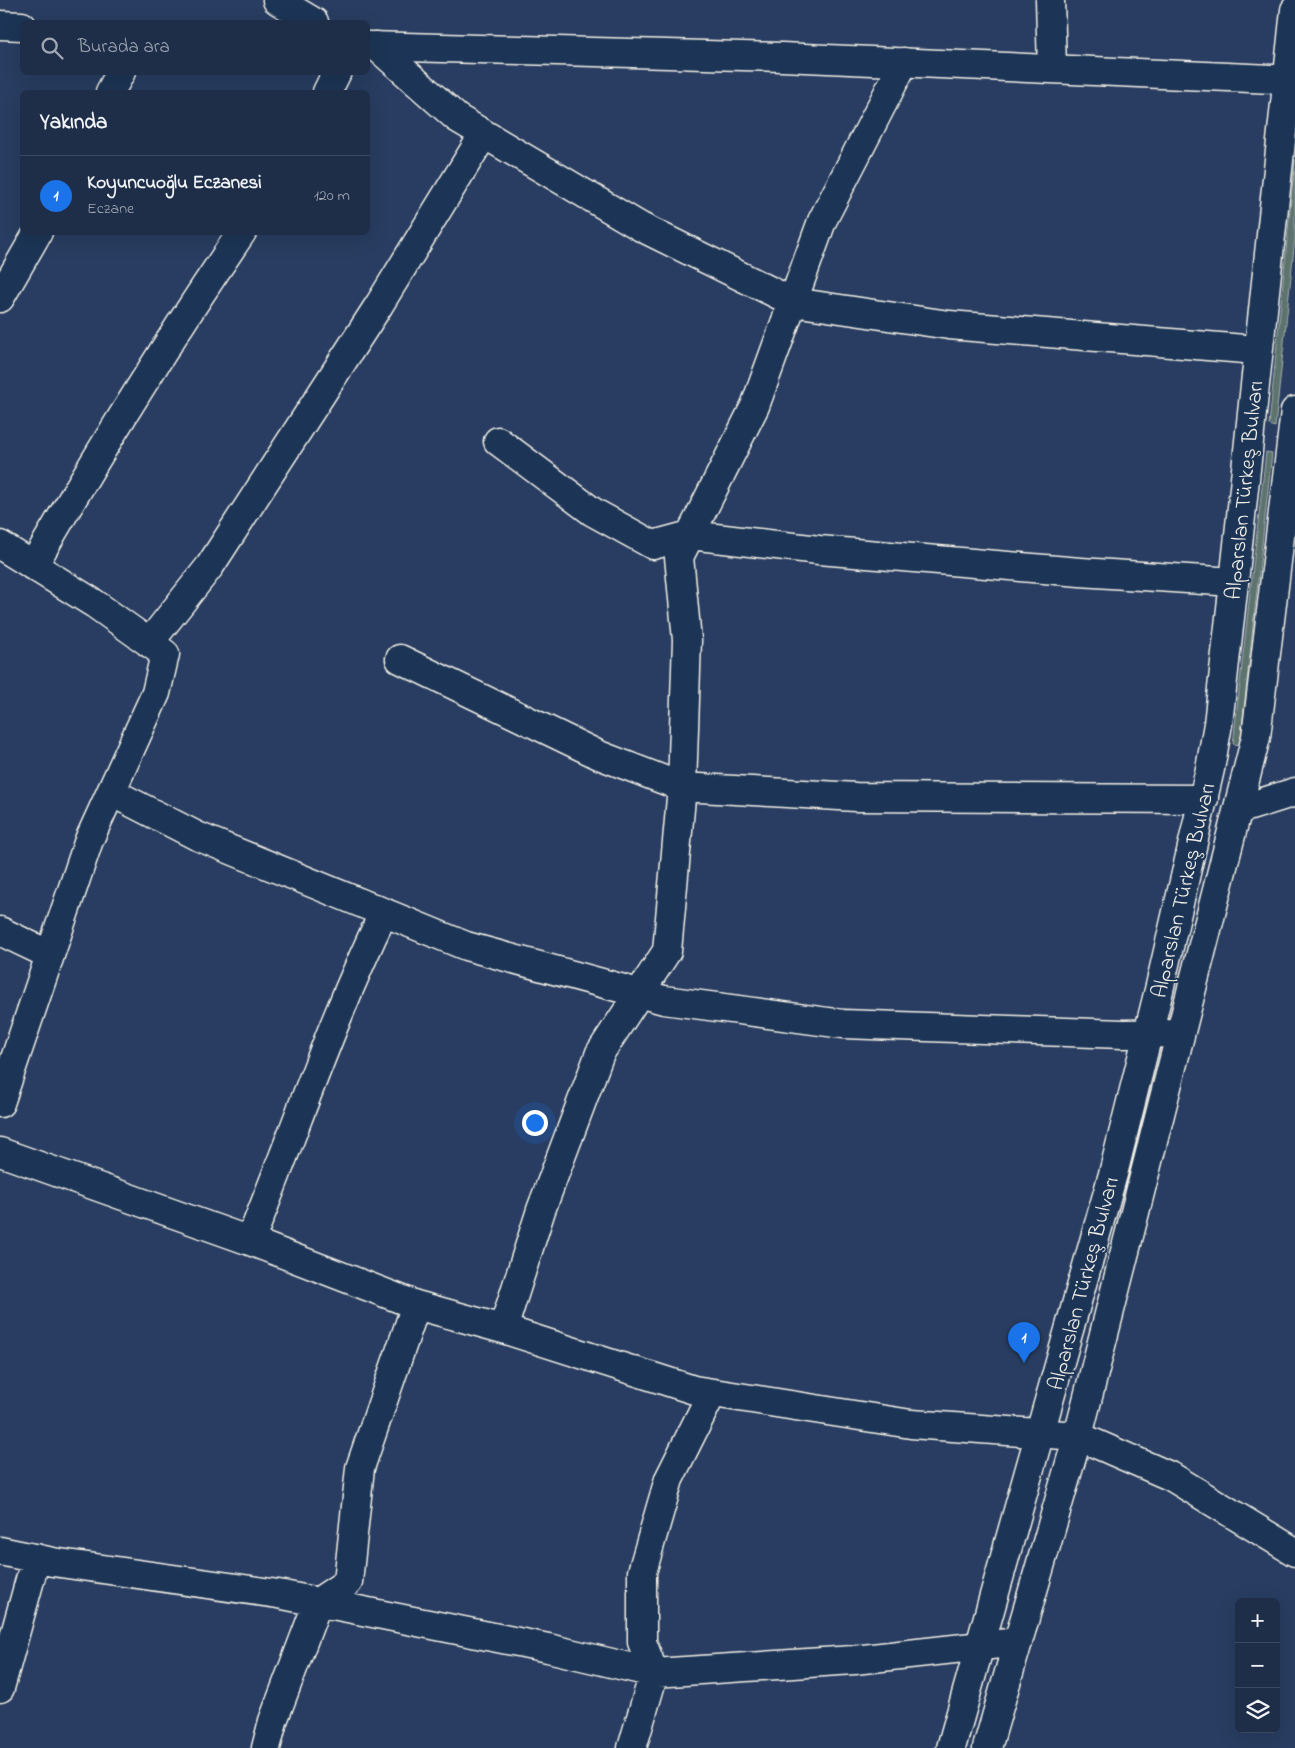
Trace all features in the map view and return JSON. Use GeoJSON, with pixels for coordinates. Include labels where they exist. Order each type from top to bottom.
{"type":"FeatureCollection","features":[{"type":"Feature","properties":{"kind":"street"},"geometry":{"type":"LineString","coordinates":[[277,0],[311,20]]}},
{"type":"Feature","properties":{"kind":"street"},"geometry":{"type":"LineString","coordinates":[[1050,0],[1052,68]]}},
{"type":"Feature","properties":{"kind":"street","name":"Alparslan Türkeş Bulvarı"},"geometry":{"type":"LineString","coordinates":[[951,1748],[1112,1174],[1204,799],[1218,724],[1257,350],[1291,79],[1295,10]]}},
{"type":"Feature","properties":{"kind":"street"},"geometry":{"type":"LineString","coordinates":[[0,25],[20,26]]}},
{"type":"Feature","properties":{"kind":"street"},"geometry":{"type":"LineString","coordinates":[[372,46],[904,62],[1291,79]]}},
{"type":"Feature","properties":{"kind":"street"},"geometry":{"type":"LineString","coordinates":[[372,46],[457,118],[641,227],[793,302],[949,325],[1257,350]]}},
{"type":"Feature","properties":{"kind":"street"},"geometry":{"type":"LineString","coordinates":[[503,1329],[541,1210],[600,1053],[637,993],[667,951],[682,787],[687,640],[679,557],[755,406],[822,221],[904,62]]}},
{"type":"Feature","properties":{"kind":"street"},"geometry":{"type":"LineString","coordinates":[[111,90],[119,75]]}},
{"type":"Feature","properties":{"kind":"street"},"geometry":{"type":"LineString","coordinates":[[328,90],[336,75]]}},
{"type":"Feature","properties":{"kind":"street"},"geometry":{"type":"LineString","coordinates":[[149,643],[210,566],[379,305],[484,134]]}},
{"type":"Feature","properties":{"kind":"street"},"geometry":{"type":"LineString","coordinates":[[0,298],[36,235]]}},
{"type":"Feature","properties":{"kind":"street"},"geometry":{"type":"LineString","coordinates":[[33,566],[77,490],[203,290],[240,235]]}},
{"type":"Feature","properties":{"kind":"street","name":"Alparslan Türkeş Bulvarı"},"geometry":{"type":"LineString","coordinates":[[987,1748],[1078,1436],[1256,737],[1295,411]]}},
{"type":"Feature","properties":{"kind":"street"},"geometry":{"type":"LineString","coordinates":[[498,441],[593,512],[653,545],[690,534],[829,551],[1080,572],[1234,582]]}},
{"type":"Feature","properties":{"kind":"street"},"geometry":{"type":"LineString","coordinates":[[0,545],[95,604],[165,654],[156,693],[89,840],[0,1103]]}},
{"type":"Feature","properties":{"kind":"street"},"geometry":{"type":"LineString","coordinates":[[400,659],[599,755],[682,787],[856,797],[1204,799]]}},
{"type":"Feature","properties":{"kind":"street"},"geometry":{"type":"LineString","coordinates":[[111,792],[197,836],[466,946],[664,1000],[844,1024],[1123,1034],[1180,1033]]}},
{"type":"Feature","properties":{"kind":"street"},"geometry":{"type":"LineString","coordinates":[[1238,810],[1295,792]]}},
{"type":"Feature","properties":{"kind":"street"},"geometry":{"type":"LineString","coordinates":[[250,1241],[292,1139],[352,978],[384,912]]}},
{"type":"Feature","properties":{"kind":"street"},"geometry":{"type":"LineString","coordinates":[[0,931],[50,955]]}},
{"type":"Feature","properties":{"kind":"street"},"geometry":{"type":"LineString","coordinates":[[0,1152],[250,1241],[416,1305],[503,1329],[694,1390],[911,1424],[1078,1436],[1172,1477],[1295,1552]]}},
{"type":"Feature","properties":{"kind":"street"},"geometry":{"type":"LineString","coordinates":[[266,1748],[273,1721],[318,1602],[348,1582],[360,1468],[416,1305]]}},
{"type":"Feature","properties":{"kind":"street"},"geometry":{"type":"LineString","coordinates":[[632,1748],[654,1673],[642,1642],[642,1572],[669,1479],[712,1393]]}},
{"type":"Feature","properties":{"kind":"street"},"geometry":{"type":"LineString","coordinates":[[0,1551],[318,1602],[548,1648],[654,1673],[854,1660],[1018,1642]]}},
{"type":"Feature","properties":{"kind":"street"},"geometry":{"type":"LineString","coordinates":[[0,1688],[36,1558]]}},
{"type":"Feature","properties":{"kind":"green space"},"geometry":{"type":"Polygon","coordinates":[[[1295,159],[1295,238],[1275,427],[1269,425],[1295,159]]]}},
{"type":"Feature","properties":{"kind":"green space"},"geometry":{"type":"Polygon","coordinates":[[[1266,452],[1272,453],[1240,745],[1233,744],[1266,452]]]}},
{"type":"Feature","properties":{"kind":"place","name":"Koyuncuoğlu Eczanesi"},"geometry":{"type":"Point","coordinates":[1024,1363]}}]}
